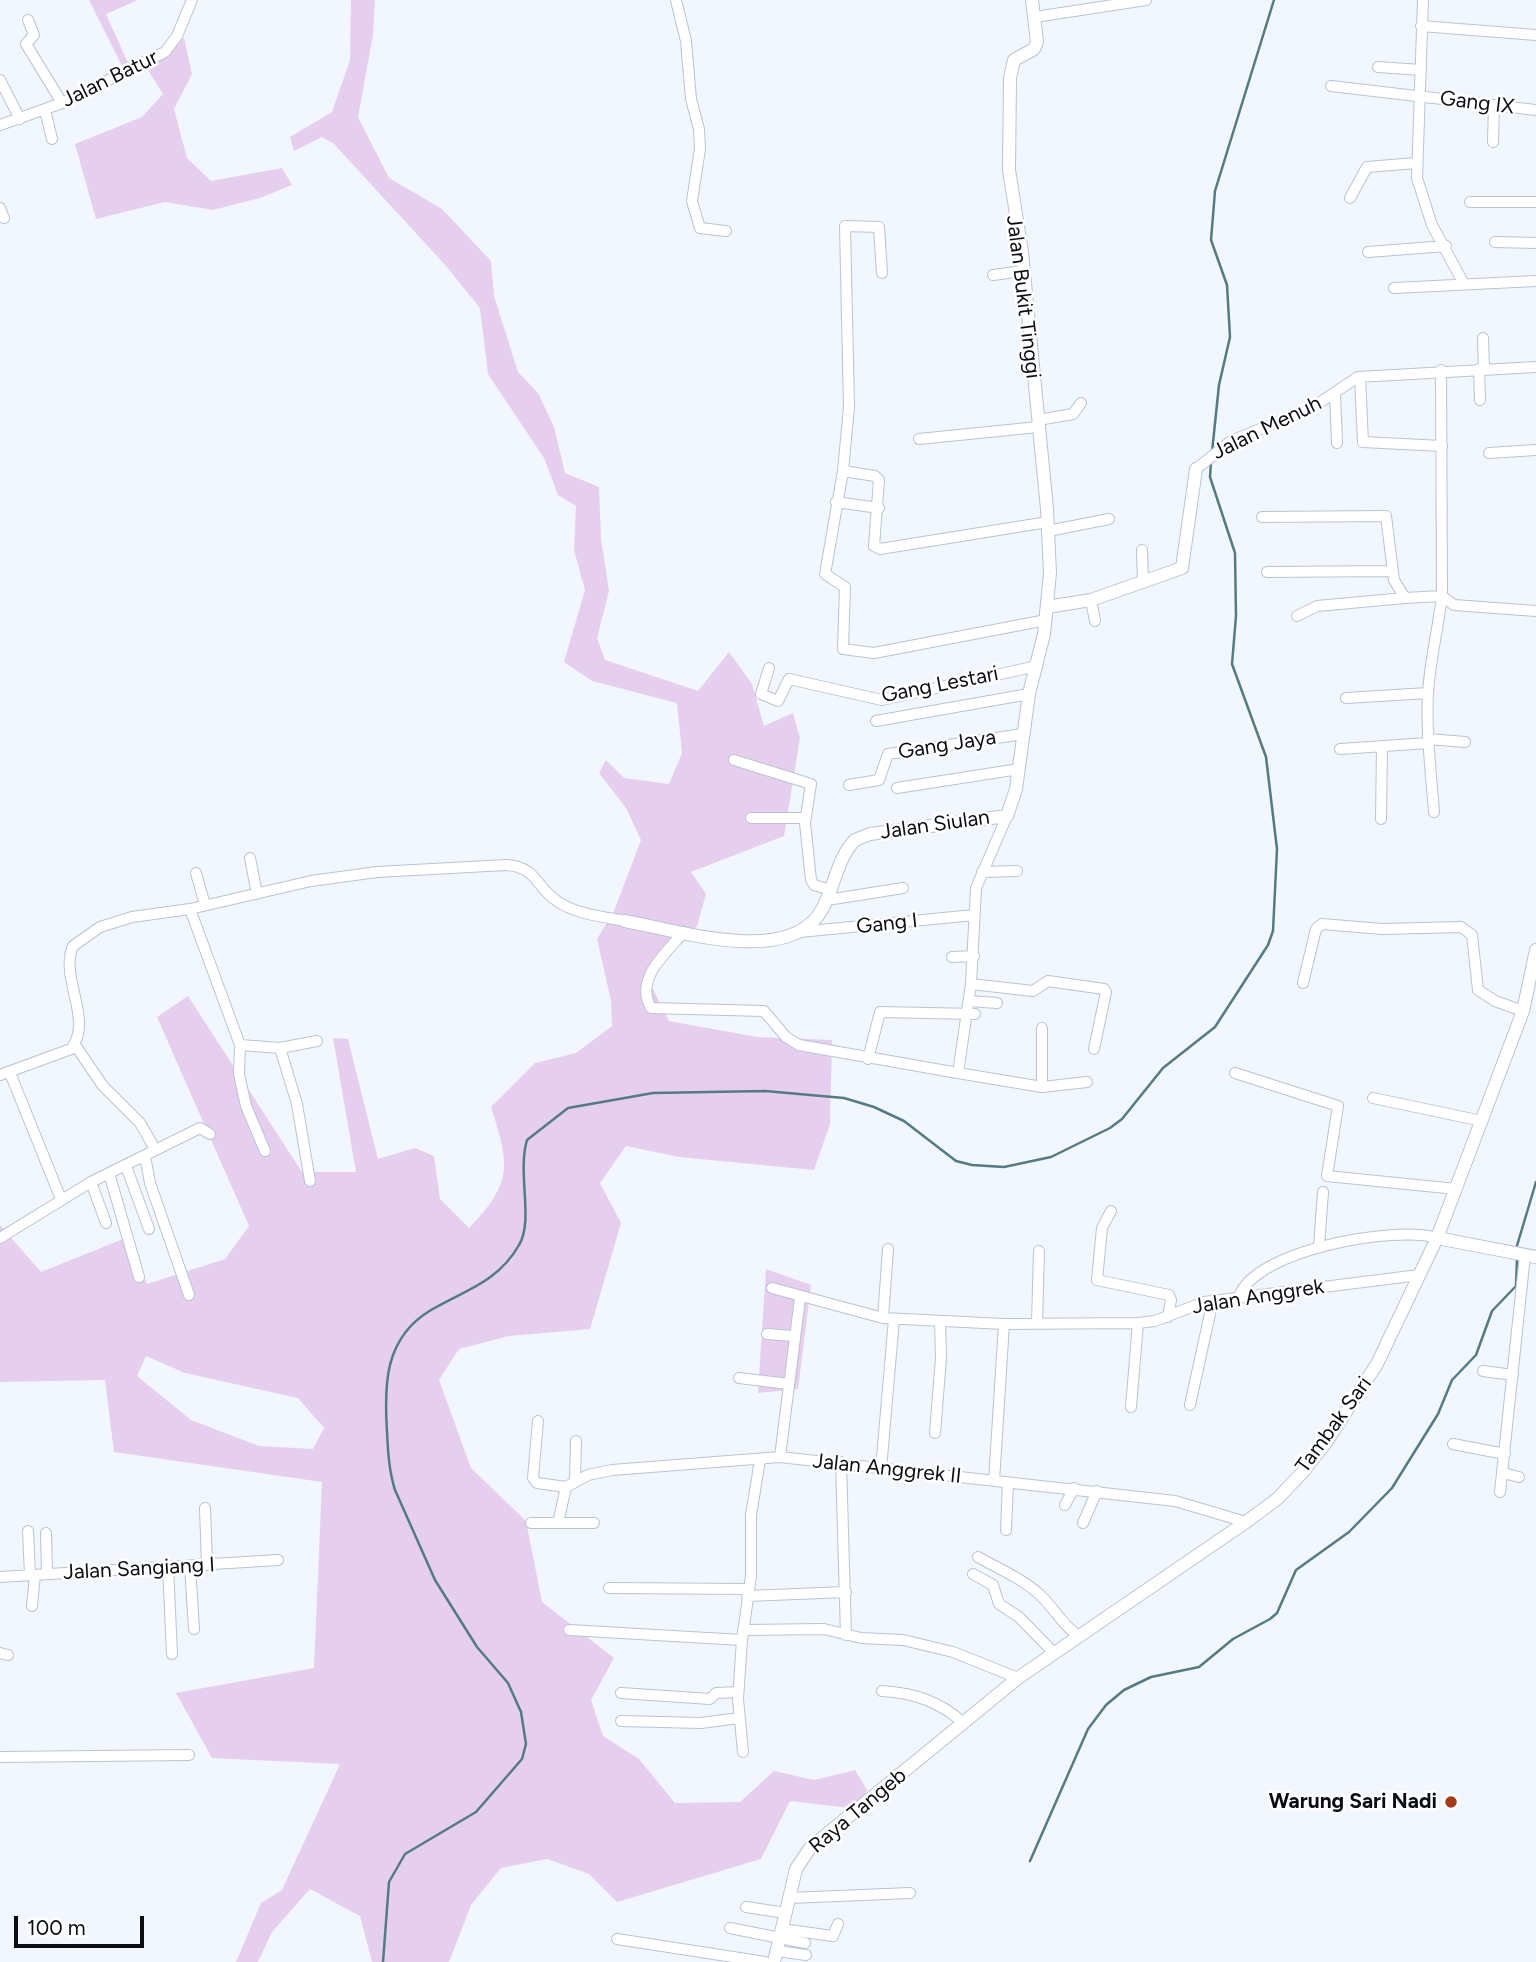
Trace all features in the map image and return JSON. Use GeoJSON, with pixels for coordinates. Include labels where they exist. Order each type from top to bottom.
{"type":"FeatureCollection","features":[{"type":"Feature","properties":{"kind":"street","name":"Jalan Batur"},"geometry":{"type":"LineString","coordinates":[[0,125],[62,103],[169,49],[192,0]]}},
{"type":"Feature","properties":{"kind":"street"},"geometry":{"type":"LineString","coordinates":[[676,0],[686,41],[691,99],[699,129],[700,149],[692,201],[700,229],[726,231]]}},
{"type":"Feature","properties":{"kind":"street","name":"Jalan Bukit Tinggi"},"geometry":{"type":"LineString","coordinates":[[1032,0],[1036,46],[1014,60],[1010,78],[1009,170],[1023,271],[1048,527],[1050,573],[1046,613]]}},
{"type":"Feature","properties":{"kind":"street"},"geometry":{"type":"LineString","coordinates":[[1035,17],[1146,0]]}},
{"type":"Feature","properties":{"kind":"street"},"geometry":{"type":"LineString","coordinates":[[1423,0],[1421,96],[1416,163],[1426,210],[1464,284]]}},
{"type":"Feature","properties":{"kind":"street"},"geometry":{"type":"LineString","coordinates":[[29,20],[34,35],[26,44],[62,103]]}},
{"type":"Feature","properties":{"kind":"street"},"geometry":{"type":"LineString","coordinates":[[1422,26],[1536,35]]}},
{"type":"Feature","properties":{"kind":"street"},"geometry":{"type":"LineString","coordinates":[[1378,66],[1422,70]]}},
{"type":"Feature","properties":{"kind":"street"},"geometry":{"type":"LineString","coordinates":[[0,80],[20,120]]}},
{"type":"Feature","properties":{"kind":"street","name":"Gang IX"},"geometry":{"type":"LineString","coordinates":[[1331,86],[1536,111]]}},
{"type":"Feature","properties":{"kind":"street","name":"Gang IX"},"geometry":{"type":"LineString","coordinates":[[1511,105],[1536,111]]}},
{"type":"Feature","properties":{"kind":"street"},"geometry":{"type":"LineString","coordinates":[[1493,142],[1494,107]]}},
{"type":"Feature","properties":{"kind":"street"},"geometry":{"type":"LineString","coordinates":[[45,110],[52,139]]}},
{"type":"Feature","properties":{"kind":"street"},"geometry":{"type":"LineString","coordinates":[[1350,198],[1367,167],[1416,163]]}},
{"type":"Feature","properties":{"kind":"street"},"geometry":{"type":"LineString","coordinates":[[1469,202],[1536,202]]}},
{"type":"Feature","properties":{"kind":"street"},"geometry":{"type":"LineString","coordinates":[[882,273],[879,227],[845,226],[849,407],[844,471],[836,502],[825,574],[845,587],[842,644],[845,650],[874,653],[1046,613]]}},
{"type":"Feature","properties":{"kind":"street"},"geometry":{"type":"LineString","coordinates":[[1495,243],[1536,243]]}},
{"type":"Feature","properties":{"kind":"street"},"geometry":{"type":"LineString","coordinates":[[1368,252],[1446,246]]}},
{"type":"Feature","properties":{"kind":"street"},"geometry":{"type":"LineString","coordinates":[[993,275],[1023,271]]}},
{"type":"Feature","properties":{"kind":"street"},"geometry":{"type":"LineString","coordinates":[[1394,288],[1536,281]]}},
{"type":"Feature","properties":{"kind":"street"},"geometry":{"type":"LineString","coordinates":[[1480,401],[1483,338]]}},
{"type":"Feature","properties":{"kind":"street","name":"Jalan Menuh"},"geometry":{"type":"LineString","coordinates":[[1046,613],[1182,568],[1196,469],[1218,449],[1310,409],[1360,377],[1441,370],[1536,367]]}},
{"type":"Feature","properties":{"kind":"street"},"geometry":{"type":"LineString","coordinates":[[1434,812],[1428,741],[1428,693],[1433,640],[1442,596],[1441,370]]}},
{"type":"Feature","properties":{"kind":"street"},"geometry":{"type":"LineString","coordinates":[[1360,377],[1362,440],[1442,446]]}},
{"type":"Feature","properties":{"kind":"street"},"geometry":{"type":"LineString","coordinates":[[1335,394],[1337,443]]}},
{"type":"Feature","properties":{"kind":"street"},"geometry":{"type":"LineString","coordinates":[[919,439],[1038,424],[1073,414],[1081,403]]}},
{"type":"Feature","properties":{"kind":"street"},"geometry":{"type":"LineString","coordinates":[[1489,453],[1536,450]]}},
{"type":"Feature","properties":{"kind":"street"},"geometry":{"type":"LineString","coordinates":[[844,471],[878,477],[879,508],[874,544],[877,548],[1109,519]]}},
{"type":"Feature","properties":{"kind":"street"},"geometry":{"type":"LineString","coordinates":[[836,502],[879,508]]}},
{"type":"Feature","properties":{"kind":"street"},"geometry":{"type":"LineString","coordinates":[[1262,517],[1387,516],[1395,584],[1405,598]]}},
{"type":"Feature","properties":{"kind":"street"},"geometry":{"type":"LineString","coordinates":[[1142,550],[1143,583]]}},
{"type":"Feature","properties":{"kind":"street"},"geometry":{"type":"LineString","coordinates":[[1267,572],[1393,571]]}},
{"type":"Feature","properties":{"kind":"street"},"geometry":{"type":"LineString","coordinates":[[1297,616],[1317,606],[1442,596],[1454,605],[1536,611]]}},
{"type":"Feature","properties":{"kind":"street"},"geometry":{"type":"LineString","coordinates":[[1091,600],[1095,621]]}},
{"type":"Feature","properties":{"kind":"street","name":"Jalan Siulan"},"geometry":{"type":"LineString","coordinates":[[800,932],[818,916],[851,844],[862,836],[1007,816],[1019,769],[1029,694],[1046,613]]}},
{"type":"Feature","properties":{"kind":"street","name":"Gang Lestari"},"geometry":{"type":"LineString","coordinates":[[769,668],[761,694],[778,701],[789,679],[882,700],[1037,666]]}},
{"type":"Feature","properties":{"kind":"street"},"geometry":{"type":"LineString","coordinates":[[1346,698],[1428,693]]}},
{"type":"Feature","properties":{"kind":"street"},"geometry":{"type":"LineString","coordinates":[[876,721],[1029,694]]}},
{"type":"Feature","properties":{"kind":"street","name":"Gang Jaya"},"geometry":{"type":"LineString","coordinates":[[849,785],[879,780],[884,772],[885,756],[888,754],[1023,734]]}},
{"type":"Feature","properties":{"kind":"street"},"geometry":{"type":"LineString","coordinates":[[1340,749],[1428,741],[1465,742]]}},
{"type":"Feature","properties":{"kind":"street"},"geometry":{"type":"LineString","coordinates":[[1381,819],[1382,747]]}},
{"type":"Feature","properties":{"kind":"street"},"geometry":{"type":"LineString","coordinates":[[734,760],[810,783],[805,818],[812,884],[829,895],[904,888]]}},
{"type":"Feature","properties":{"kind":"street"},"geometry":{"type":"LineString","coordinates":[[897,788],[1019,769]]}},
{"type":"Feature","properties":{"kind":"street"},"geometry":{"type":"LineString","coordinates":[[958,1073],[970,1009],[976,888],[1007,816]]}},
{"type":"Feature","properties":{"kind":"street"},"geometry":{"type":"LineString","coordinates":[[751,818],[805,818]]}},
{"type":"Feature","properties":{"kind":"street"},"geometry":{"type":"LineString","coordinates":[[250,858],[257,894]]}},
{"type":"Feature","properties":{"kind":"street"},"geometry":{"type":"LineString","coordinates":[[155,1149],[139,1123],[103,1086],[75,1045],[78,1019],[70,963],[73,946],[88,933],[123,920],[190,909],[311,881],[366,873],[506,865],[525,868],[532,873],[556,901],[606,917],[757,943],[800,932]]}},
{"type":"Feature","properties":{"kind":"street"},"geometry":{"type":"LineString","coordinates":[[982,872],[1017,871]]}},
{"type":"Feature","properties":{"kind":"street"},"geometry":{"type":"LineString","coordinates":[[196,873],[205,905]]}},
{"type":"Feature","properties":{"kind":"street"},"geometry":{"type":"LineString","coordinates":[[190,909],[240,1045],[239,1074],[246,1106],[265,1152]]}},
{"type":"Feature","properties":{"kind":"street","name":"Gang I"},"geometry":{"type":"LineString","coordinates":[[800,932],[974,915]]}},
{"type":"Feature","properties":{"kind":"street"},"geometry":{"type":"LineString","coordinates":[[1303,983],[1316,929],[1322,924],[1382,929],[1461,927],[1472,935],[1478,990],[1494,1001],[1523,1011]]}},
{"type":"Feature","properties":{"kind":"street"},"geometry":{"type":"LineString","coordinates":[[684,932],[648,976],[646,985],[651,1008],[764,1011],[771,1015],[786,1037],[799,1045],[1042,1087],[1087,1082]]}},
{"type":"Feature","properties":{"kind":"street","name":"Tambak Sari"},"geometry":{"type":"LineString","coordinates":[[933,1749],[1053,1652],[1277,1499],[1327,1441],[1377,1364],[1437,1238],[1523,1011],[1536,950]]}},
{"type":"Feature","properties":{"kind":"street"},"geometry":{"type":"LineString","coordinates":[[952,957],[974,956]]}},
{"type":"Feature","properties":{"kind":"street"},"geometry":{"type":"LineString","coordinates":[[971,984],[1033,991],[1048,981],[1104,989],[1106,992],[1094,1049]]}},
{"type":"Feature","properties":{"kind":"street"},"geometry":{"type":"LineString","coordinates":[[868,1059],[880,1012],[970,1009],[997,1003]]}},
{"type":"Feature","properties":{"kind":"street"},"geometry":{"type":"LineString","coordinates":[[1042,1028],[1042,1087]]}},
{"type":"Feature","properties":{"kind":"street"},"geometry":{"type":"LineString","coordinates":[[240,1045],[280,1048],[317,1041]]}},
{"type":"Feature","properties":{"kind":"street"},"geometry":{"type":"LineString","coordinates":[[61,1199],[5,1074],[66,1052],[75,1045]]}},
{"type":"Feature","properties":{"kind":"street"},"geometry":{"type":"LineString","coordinates":[[280,1048],[297,1104],[310,1181]]}},
{"type":"Feature","properties":{"kind":"street"},"geometry":{"type":"LineString","coordinates":[[1235,1073],[1338,1106],[1327,1175],[1456,1189]]}},
{"type":"Feature","properties":{"kind":"street"},"geometry":{"type":"LineString","coordinates":[[1373,1098],[1482,1121]]}},
{"type":"Feature","properties":{"kind":"street"},"geometry":{"type":"LineString","coordinates":[[0,1238],[61,1199],[155,1149],[200,1128],[210,1134]]}},
{"type":"Feature","properties":{"kind":"street"},"geometry":{"type":"LineString","coordinates":[[145,1156],[150,1183],[188,1295]]}},
{"type":"Feature","properties":{"kind":"street"},"geometry":{"type":"LineString","coordinates":[[126,1166],[149,1229]]}},
{"type":"Feature","properties":{"kind":"street"},"geometry":{"type":"LineString","coordinates":[[109,1173],[139,1277]]}},
{"type":"Feature","properties":{"kind":"street"},"geometry":{"type":"LineString","coordinates":[[91,1182],[106,1223]]}},
{"type":"Feature","properties":{"kind":"street"},"geometry":{"type":"LineString","coordinates":[[1319,1246],[1323,1192]]}},
{"type":"Feature","properties":{"kind":"street"},"geometry":{"type":"LineString","coordinates":[[1111,1211],[1102,1228],[1097,1280],[1169,1295],[1171,1300],[1168,1317]]}},
{"type":"Feature","properties":{"kind":"street"},"geometry":{"type":"LineString","coordinates":[[1239,1297],[1248,1281],[1264,1269],[1319,1246],[1419,1234],[1524,1255],[1500,1492]]}},
{"type":"Feature","properties":{"kind":"street"},"geometry":{"type":"LineString","coordinates":[[881,1469],[889,1318],[888,1249]]}},
{"type":"Feature","properties":{"kind":"street"},"geometry":{"type":"LineString","coordinates":[[1037,1322],[1039,1251]]}},
{"type":"Feature","properties":{"kind":"street","name":"Jalan Anggrek"},"geometry":{"type":"LineString","coordinates":[[772,1288],[800,1298],[889,1318],[1004,1324],[1138,1323],[1168,1317],[1190,1306],[1213,1300],[1419,1275]]}},
{"type":"Feature","properties":{"kind":"street"},"geometry":{"type":"LineString","coordinates":[[780,1457],[793,1336],[800,1298]]}},
{"type":"Feature","properties":{"kind":"street"},"geometry":{"type":"LineString","coordinates":[[1190,1405],[1213,1300]]}},
{"type":"Feature","properties":{"kind":"street"},"geometry":{"type":"LineString","coordinates":[[935,1433],[941,1358],[940,1322]]}},
{"type":"Feature","properties":{"kind":"street"},"geometry":{"type":"LineString","coordinates":[[1131,1408],[1138,1323]]}},
{"type":"Feature","properties":{"kind":"street"},"geometry":{"type":"LineString","coordinates":[[994,1481],[1004,1324]]}},
{"type":"Feature","properties":{"kind":"street"},"geometry":{"type":"LineString","coordinates":[[767,1334],[793,1336]]}},
{"type":"Feature","properties":{"kind":"street"},"geometry":{"type":"LineString","coordinates":[[1483,1371],[1513,1375]]}},
{"type":"Feature","properties":{"kind":"street"},"geometry":{"type":"LineString","coordinates":[[739,1378],[789,1384]]}},
{"type":"Feature","properties":{"kind":"street"},"geometry":{"type":"LineString","coordinates":[[538,1421],[533,1478],[537,1483],[570,1484]]}},
{"type":"Feature","properties":{"kind":"street"},"geometry":{"type":"LineString","coordinates":[[558,1523],[570,1484],[576,1441]]}},
{"type":"Feature","properties":{"kind":"street"},"geometry":{"type":"LineString","coordinates":[[1453,1444],[1505,1454]]}},
{"type":"Feature","properties":{"kind":"street","name":"Jalan Anggrek II"},"geometry":{"type":"LineString","coordinates":[[570,1484],[612,1470],[780,1457],[1175,1501],[1247,1522]]}},
{"type":"Feature","properties":{"kind":"street"},"geometry":{"type":"LineString","coordinates":[[743,1752],[738,1692],[751,1576],[751,1516],[760,1460]]}},
{"type":"Feature","properties":{"kind":"street"},"geometry":{"type":"LineString","coordinates":[[841,1462],[846,1635]]}},
{"type":"Feature","properties":{"kind":"street"},"geometry":{"type":"LineString","coordinates":[[1503,1474],[1519,1477]]}},
{"type":"Feature","properties":{"kind":"street"},"geometry":{"type":"LineString","coordinates":[[1006,1530],[1008,1483]]}},
{"type":"Feature","properties":{"kind":"street"},"geometry":{"type":"LineString","coordinates":[[1065,1505],[1074,1489]]}},
{"type":"Feature","properties":{"kind":"street"},"geometry":{"type":"LineString","coordinates":[[1083,1522],[1097,1491]]}},
{"type":"Feature","properties":{"kind":"street"},"geometry":{"type":"LineString","coordinates":[[205,1508],[207,1565]]}},
{"type":"Feature","properties":{"kind":"street"},"geometry":{"type":"LineString","coordinates":[[531,1522],[594,1523]]}},
{"type":"Feature","properties":{"kind":"street"},"geometry":{"type":"LineString","coordinates":[[28,1531],[33,1606]]}},
{"type":"Feature","properties":{"kind":"street"},"geometry":{"type":"LineString","coordinates":[[46,1533],[47,1574]]}},
{"type":"Feature","properties":{"kind":"street"},"geometry":{"type":"LineString","coordinates":[[978,1557],[1032,1588],[1044,1598],[1060,1622],[1078,1636]]}},
{"type":"Feature","properties":{"kind":"street","name":"Jalan Sangiang I"},"geometry":{"type":"LineString","coordinates":[[0,1577],[278,1560]]}},
{"type":"Feature","properties":{"kind":"street"},"geometry":{"type":"LineString","coordinates":[[190,1566],[194,1629]]}},
{"type":"Feature","properties":{"kind":"street"},"geometry":{"type":"LineString","coordinates":[[168,1567],[172,1654]]}},
{"type":"Feature","properties":{"kind":"street"},"geometry":{"type":"LineString","coordinates":[[973,1574],[993,1585],[999,1605],[1032,1628],[1053,1652]]}},
{"type":"Feature","properties":{"kind":"street"},"geometry":{"type":"LineString","coordinates":[[610,1588],[846,1592]]}},
{"type":"Feature","properties":{"kind":"street"},"geometry":{"type":"LineString","coordinates":[[569,1630],[743,1635],[824,1629],[846,1635],[924,1644],[1018,1678]]}},
{"type":"Feature","properties":{"kind":"street"},"geometry":{"type":"LineString","coordinates":[[882,1690],[927,1699],[952,1712],[963,1723]]}},
{"type":"Feature","properties":{"kind":"street"},"geometry":{"type":"LineString","coordinates":[[621,1693],[710,1699],[718,1693],[738,1692]]}},
{"type":"Feature","properties":{"kind":"street"},"geometry":{"type":"LineString","coordinates":[[621,1721],[701,1723],[739,1718]]}},
{"type":"Feature","properties":{"kind":"street","name":"Raya Tangeb"},"geometry":{"type":"LineString","coordinates":[[778,1945],[796,1869],[810,1848],[933,1749]]}},
{"type":"Feature","properties":{"kind":"street"},"geometry":{"type":"LineString","coordinates":[[0,1758],[189,1755]]}},
{"type":"Feature","properties":{"kind":"street"},"geometry":{"type":"LineString","coordinates":[[789,1898],[910,1893]]}},
{"type":"Feature","properties":{"kind":"street"},"geometry":{"type":"LineString","coordinates":[[746,1907],[786,1913]]}},
{"type":"Feature","properties":{"kind":"street"},"geometry":{"type":"LineString","coordinates":[[778,1945],[834,1936],[838,1924]]}},
{"type":"Feature","properties":{"kind":"street"},"geometry":{"type":"LineString","coordinates":[[730,1928],[806,1955]]}},
{"type":"Feature","properties":{"kind":"street"},"geometry":{"type":"LineString","coordinates":[[617,1939],[765,1962]]}},
{"type":"Feature","properties":{"kind":"street"},"geometry":{"type":"LineString","coordinates":[[778,1945],[805,1943]]}},
{"type":"Feature","properties":{"kind":"shaded area"},"geometry":{"type":"Polygon","coordinates":[[[89,0],[138,0],[106,14],[128,63],[184,38],[192,74],[174,109],[187,158],[211,181],[282,168],[292,185],[260,198],[213,210],[165,202],[96,219],[75,144],[142,117],[163,94],[148,70],[125,72],[89,0]]]}},
{"type":"Feature","properties":{"kind":"shaded area"},"geometry":{"type":"Polygon","coordinates":[[[351,0],[375,0],[373,35],[358,117],[389,178],[442,209],[491,261],[494,296],[518,372],[538,393],[554,427],[565,473],[599,487],[601,539],[609,591],[597,638],[605,660],[698,691],[729,652],[752,684],[764,726],[793,713],[800,738],[784,836],[691,872],[706,894],[697,926],[647,977],[669,1021],[757,1037],[832,1040],[830,1124],[814,1170],[679,1157],[626,1146],[600,1183],[621,1223],[590,1329],[509,1336],[459,1349],[439,1380],[471,1468],[526,1521],[542,1602],[614,1658],[591,1700],[603,1736],[639,1759],[675,1803],[740,1802],[774,1771],[814,1780],[855,1770],[867,1790],[858,1809],[790,1801],[761,1859],[617,1902],[589,1874],[547,1859],[501,1868],[471,1905],[449,1962],[372,1962],[360,1916],[310,1889],[272,1932],[258,1962],[236,1962],[261,1903],[282,1890],[340,1764],[212,1758],[176,1693],[314,1668],[322,1482],[114,1452],[105,1380],[0,1382],[0,1225],[41,1272],[128,1237],[147,1284],[225,1259],[249,1226],[157,1017],[188,996],[302,1172],[356,1172],[333,1038],[348,1039],[378,1159],[415,1148],[434,1156],[440,1199],[469,1228],[494,1198],[504,1172],[501,1143],[491,1107],[535,1063],[576,1053],[612,1026],[611,1001],[597,939],[614,911],[641,840],[626,808],[599,773],[606,760],[624,778],[669,784],[682,753],[677,703],[592,681],[564,662],[585,590],[574,550],[576,506],[558,495],[544,458],[488,374],[480,308],[446,266],[334,144],[322,137],[294,151],[290,137],[332,112],[350,60],[351,0]],[[146,1356],[137,1376],[191,1420],[259,1446],[313,1449],[324,1428],[298,1398],[185,1373],[146,1356]]]}},
{"type":"Feature","properties":{"kind":"shaded area"},"geometry":{"type":"Polygon","coordinates":[[[766,1269],[811,1285],[798,1389],[758,1393],[766,1269]]]}},
{"type":"Feature","properties":{"kind":"waterway"},"geometry":{"type":"LineString","coordinates":[[1212,452],[1219,385],[1230,337],[1227,285],[1211,240],[1215,191],[1274,0]]}},
{"type":"Feature","properties":{"kind":"waterway"},"geometry":{"type":"LineString","coordinates":[[383,1962],[389,1882],[405,1854],[476,1812],[522,1759],[526,1744],[521,1712],[508,1683],[477,1647],[435,1580],[395,1490],[388,1454],[386,1397],[390,1364],[404,1334],[415,1321],[491,1277],[511,1258],[519,1245],[525,1223],[524,1153],[527,1140],[568,1108],[653,1093],[765,1091],[844,1098],[874,1107],[904,1121],[956,1161],[1004,1167],[1051,1157],[1110,1128],[1122,1119],[1163,1068],[1215,1027],[1268,945],[1273,931],[1277,849],[1266,757],[1232,664],[1236,616],[1235,553],[1210,477],[1211,462]]}},
{"type":"Feature","properties":{"kind":"waterway"},"geometry":{"type":"LineString","coordinates":[[1516,1249],[1536,1182]]}},
{"type":"Feature","properties":{"kind":"waterway"},"geometry":{"type":"LineString","coordinates":[[1030,1861],[1088,1729],[1106,1705],[1124,1690],[1151,1677],[1199,1667],[1233,1639],[1270,1619],[1277,1613],[1296,1570],[1349,1532],[1392,1488],[1438,1414],[1452,1380],[1476,1355],[1492,1311],[1516,1286],[1517,1259]]}},
{"type":"Feature","properties":{"kind":"place","name":"Warung Sari Nadi"},"geometry":{"type":"Point","coordinates":[1451,1802]}}]}
